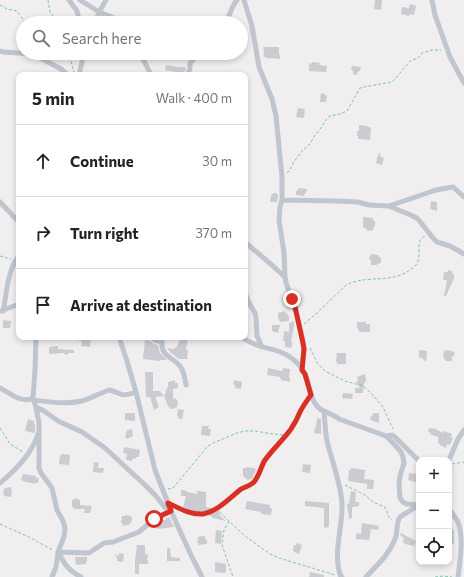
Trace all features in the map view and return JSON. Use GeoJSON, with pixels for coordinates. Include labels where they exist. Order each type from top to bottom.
{"type":"FeatureCollection","features":[{"type":"Feature","properties":{"kind":"street"},"geometry":{"type":"LineString","coordinates":[[69,0],[77,11],[78,16]]}},
{"type":"Feature","properties":{"kind":"street"},"geometry":{"type":"LineString","coordinates":[[80,0],[108,16]]}},
{"type":"Feature","properties":{"kind":"street"},"geometry":{"type":"LineString","coordinates":[[98,16],[106,0]]}},
{"type":"Feature","properties":{"kind":"street"},"geometry":{"type":"LineString","coordinates":[[228,16],[234,3],[237,0]]}},
{"type":"Feature","properties":{"kind":"street"},"geometry":{"type":"LineString","coordinates":[[244,0],[252,26],[259,67],[272,99],[276,116],[282,177],[282,200],[279,220],[284,253],[286,284],[295,307],[304,349],[302,370]]}},
{"type":"Feature","properties":{"kind":"street"},"geometry":{"type":"LineString","coordinates":[[432,0],[435,15],[448,51],[464,83]]}},
{"type":"Feature","properties":{"kind":"street"},"geometry":{"type":"LineString","coordinates":[[0,51],[16,53]]}},
{"type":"Feature","properties":{"kind":"street"},"geometry":{"type":"LineString","coordinates":[[44,60],[64,72]]}},
{"type":"Feature","properties":{"kind":"street"},"geometry":{"type":"LineString","coordinates":[[79,72],[82,60]]}},
{"type":"Feature","properties":{"kind":"street"},"geometry":{"type":"LineString","coordinates":[[143,60],[150,72]]}},
{"type":"Feature","properties":{"kind":"street"},"geometry":{"type":"LineString","coordinates":[[189,72],[190,63],[192,60]]}},
{"type":"Feature","properties":{"kind":"street"},"geometry":{"type":"LineString","coordinates":[[389,206],[436,190],[453,187],[464,197]]}},
{"type":"Feature","properties":{"kind":"street"},"geometry":{"type":"LineString","coordinates":[[282,200],[344,202],[389,206],[418,219],[437,242],[450,246],[464,254]]}},
{"type":"Feature","properties":{"kind":"street"},"geometry":{"type":"LineString","coordinates":[[0,202],[16,219]]}},
{"type":"Feature","properties":{"kind":"street"},"geometry":{"type":"LineString","coordinates":[[248,245],[285,277]]}},
{"type":"Feature","properties":{"kind":"street"},"geometry":{"type":"LineString","coordinates":[[1,311],[10,274],[16,260]]}},
{"type":"Feature","properties":{"kind":"street"},"geometry":{"type":"LineString","coordinates":[[248,301],[255,313],[257,336],[262,347]]}},
{"type":"Feature","properties":{"kind":"street"},"geometry":{"type":"LineString","coordinates":[[1,311],[16,305]]}},
{"type":"Feature","properties":{"kind":"street"},"geometry":{"type":"LineString","coordinates":[[36,340],[33,399],[36,407],[39,428],[39,468],[41,474],[52,488],[57,510],[64,524],[64,537],[58,552],[56,567],[52,577]]}},
{"type":"Feature","properties":{"kind":"street"},"geometry":{"type":"LineString","coordinates":[[120,340],[136,392],[155,470],[170,511],[202,577]]}},
{"type":"Feature","properties":{"kind":"street"},"geometry":{"type":"LineString","coordinates":[[155,340],[162,342],[165,354],[182,368],[186,385]]}},
{"type":"Feature","properties":{"kind":"street"},"geometry":{"type":"LineString","coordinates":[[246,340],[252,344],[278,351],[294,360],[305,374],[311,395],[320,408],[324,411],[386,436],[392,436],[399,441],[416,459]]}},
{"type":"Feature","properties":{"kind":"street"},"geometry":{"type":"LineString","coordinates":[[0,388],[14,397],[26,400],[33,399],[57,403],[84,400],[109,390],[123,396],[136,392]]}},
{"type":"Feature","properties":{"kind":"street"},"geometry":{"type":"LineString","coordinates":[[36,407],[58,421],[82,432],[105,448],[144,484],[170,511]]}},
{"type":"Feature","properties":{"kind":"street"},"geometry":{"type":"LineString","coordinates":[[324,411],[327,440],[341,493],[342,522],[339,535],[337,561],[341,577]]}},
{"type":"Feature","properties":{"kind":"street"},"geometry":{"type":"LineString","coordinates":[[0,483],[15,469],[27,454],[36,438],[39,428]]}},
{"type":"Feature","properties":{"kind":"street"},"geometry":{"type":"LineString","coordinates":[[450,457],[458,439],[464,430]]}},
{"type":"Feature","properties":{"kind":"street"},"geometry":{"type":"LineString","coordinates":[[366,577],[390,550],[398,531],[398,520],[400,517],[419,505],[408,504],[403,502],[400,498],[399,483],[404,463],[403,457],[401,452],[386,436]]}},
{"type":"Feature","properties":{"kind":"street"},"geometry":{"type":"LineString","coordinates":[[58,552],[89,553],[104,543],[112,542],[138,532],[154,519],[170,511]]}},
{"type":"Feature","properties":{"kind":"street"},"geometry":{"type":"LineString","coordinates":[[452,513],[458,522],[462,534],[462,549],[456,577]]}},
{"type":"Feature","properties":{"kind":"street"},"geometry":{"type":"LineString","coordinates":[[58,552],[67,567],[73,573],[81,577]]}},
{"type":"Feature","properties":{"kind":"path"},"geometry":{"type":"LineString","coordinates":[[48,0],[50,12],[53,16]]}},
{"type":"Feature","properties":{"kind":"path"},"geometry":{"type":"LineString","coordinates":[[0,5],[7,9],[18,11],[21,16]]}},
{"type":"Feature","properties":{"kind":"path"},"geometry":{"type":"LineString","coordinates":[[282,177],[290,170],[293,163],[303,150],[310,144],[328,118],[330,116],[344,113],[348,109],[360,88],[392,82],[410,61],[416,60],[422,53],[432,50],[448,51]]}},
{"type":"Feature","properties":{"kind":"path"},"geometry":{"type":"LineString","coordinates":[[71,61],[74,72]]}},
{"type":"Feature","properties":{"kind":"path"},"geometry":{"type":"LineString","coordinates":[[300,328],[338,292],[351,282],[391,277],[408,271],[419,260],[421,238],[430,235]]}},
{"type":"Feature","properties":{"kind":"path"},"geometry":{"type":"LineString","coordinates":[[0,256],[16,258]]}},
{"type":"Feature","properties":{"kind":"path"},"geometry":{"type":"LineString","coordinates":[[303,343],[310,349],[318,364],[325,371],[345,381],[363,386],[371,393],[383,407],[399,441]]}},
{"type":"Feature","properties":{"kind":"path"},"geometry":{"type":"LineString","coordinates":[[168,503],[187,512],[203,514],[216,509],[243,488],[253,483],[260,473],[263,463],[296,421],[311,395]]}},
{"type":"Feature","properties":{"kind":"path"},"geometry":{"type":"LineString","coordinates":[[0,428],[10,444],[27,454]]}},
{"type":"Feature","properties":{"kind":"path"},"geometry":{"type":"LineString","coordinates":[[163,491],[173,488],[208,446],[225,438],[245,431],[285,435]]}},
{"type":"Feature","properties":{"kind":"path"},"geometry":{"type":"LineString","coordinates":[[452,464],[464,462]]}},
{"type":"Feature","properties":{"kind":"path"},"geometry":{"type":"LineString","coordinates":[[338,481],[365,495],[373,502],[385,507],[389,517],[398,524]]}},
{"type":"Feature","properties":{"kind":"path"},"geometry":{"type":"LineString","coordinates":[[216,509],[244,536],[270,554],[341,577]]}},
{"type":"Feature","properties":{"kind":"path"},"geometry":{"type":"LineString","coordinates":[[229,520],[224,530],[222,545],[232,577]]}},
{"type":"Feature","properties":{"kind":"path"},"geometry":{"type":"LineString","coordinates":[[0,524],[58,552]]}},
{"type":"Feature","properties":{"kind":"path"},"geometry":{"type":"LineString","coordinates":[[435,577],[456,577]]}},
{"type":"Feature","properties":{"kind":"building"},"geometry":{"type":"Polygon","coordinates":[[[375,0],[382,0],[381,10],[374,9],[375,0]]]}},
{"type":"Feature","properties":{"kind":"building"},"geometry":{"type":"Polygon","coordinates":[[[410,4],[416,6],[414,15],[410,14],[409,16],[401,14],[402,7],[409,8],[410,4]]]}},
{"type":"Feature","properties":{"kind":"building"},"geometry":{"type":"Polygon","coordinates":[[[263,47],[279,47],[280,59],[267,58],[263,56],[263,47]]]}},
{"type":"Feature","properties":{"kind":"building"},"geometry":{"type":"Polygon","coordinates":[[[312,62],[327,66],[326,72],[309,71],[309,63],[312,64],[312,62]]]}},
{"type":"Feature","properties":{"kind":"building"},"geometry":{"type":"Polygon","coordinates":[[[166,65],[185,67],[186,69],[184,72],[165,70],[166,65]]]}},
{"type":"Feature","properties":{"kind":"building"},"geometry":{"type":"Polygon","coordinates":[[[352,66],[361,67],[357,75],[353,74],[353,70],[351,70],[352,66]]]}},
{"type":"Feature","properties":{"kind":"building"},"geometry":{"type":"Polygon","coordinates":[[[321,93],[327,96],[326,102],[320,102],[321,93]]]}},
{"type":"Feature","properties":{"kind":"building"},"geometry":{"type":"Polygon","coordinates":[[[298,108],[305,109],[304,118],[296,117],[298,108]]]}},
{"type":"Feature","properties":{"kind":"building"},"geometry":{"type":"Polygon","coordinates":[[[359,125],[371,128],[370,140],[358,139],[357,131],[359,131],[359,125]]]}},
{"type":"Feature","properties":{"kind":"building"},"geometry":{"type":"Polygon","coordinates":[[[379,152],[381,157],[384,158],[382,165],[376,163],[379,152]]]}},
{"type":"Feature","properties":{"kind":"building"},"geometry":{"type":"Polygon","coordinates":[[[299,188],[307,189],[304,196],[296,195],[299,188]]]}},
{"type":"Feature","properties":{"kind":"building"},"geometry":{"type":"Polygon","coordinates":[[[277,193],[278,195],[277,202],[270,202],[271,195],[277,193]]]}},
{"type":"Feature","properties":{"kind":"building"},"geometry":{"type":"Polygon","coordinates":[[[431,201],[437,202],[437,211],[430,209],[431,201]]]}},
{"type":"Feature","properties":{"kind":"building"},"geometry":{"type":"Polygon","coordinates":[[[363,217],[373,218],[373,221],[375,221],[375,227],[374,226],[373,230],[369,231],[366,230],[366,228],[363,228],[363,217]]]}},
{"type":"Feature","properties":{"kind":"building"},"geometry":{"type":"Polygon","coordinates":[[[371,254],[378,255],[381,259],[381,263],[371,265],[371,261],[369,259],[371,254]]]}},
{"type":"Feature","properties":{"kind":"building"},"geometry":{"type":"Polygon","coordinates":[[[448,270],[452,271],[454,278],[446,296],[444,296],[447,280],[443,280],[444,272],[448,272],[448,270]]]}},
{"type":"Feature","properties":{"kind":"building"},"geometry":{"type":"Polygon","coordinates":[[[284,311],[289,316],[289,321],[280,322],[278,313],[284,311]]]}},
{"type":"Feature","properties":{"kind":"building"},"geometry":{"type":"Polygon","coordinates":[[[3,320],[11,321],[10,328],[3,328],[3,320]]]}},
{"type":"Feature","properties":{"kind":"building"},"geometry":{"type":"Polygon","coordinates":[[[294,321],[291,342],[292,346],[291,348],[285,347],[285,341],[283,341],[284,331],[289,332],[289,323],[294,321]]]}},
{"type":"Feature","properties":{"kind":"building"},"geometry":{"type":"Polygon","coordinates":[[[357,322],[366,322],[366,324],[370,324],[370,332],[359,332],[357,322]]]}},
{"type":"Feature","properties":{"kind":"building"},"geometry":{"type":"Polygon","coordinates":[[[272,325],[280,325],[278,333],[272,331],[272,325]]]}},
{"type":"Feature","properties":{"kind":"building"},"geometry":{"type":"Polygon","coordinates":[[[76,340],[91,340],[90,347],[81,346],[82,341],[76,340]]]}},
{"type":"Feature","properties":{"kind":"building"},"geometry":{"type":"Polygon","coordinates":[[[145,340],[158,345],[160,353],[167,360],[160,361],[143,359],[145,340]]]}},
{"type":"Feature","properties":{"kind":"building"},"geometry":{"type":"Polygon","coordinates":[[[179,340],[188,340],[186,350],[188,350],[187,359],[179,359],[167,348],[174,349],[177,347],[179,340]]]}},
{"type":"Feature","properties":{"kind":"building"},"geometry":{"type":"Polygon","coordinates":[[[58,346],[58,349],[74,350],[74,353],[68,353],[68,355],[64,353],[49,354],[49,347],[58,346]]]}},
{"type":"Feature","properties":{"kind":"building"},"geometry":{"type":"Polygon","coordinates":[[[419,350],[427,351],[426,362],[422,358],[419,358],[419,350]]]}},
{"type":"Feature","properties":{"kind":"building"},"geometry":{"type":"Polygon","coordinates":[[[448,350],[455,352],[454,356],[452,356],[452,361],[446,361],[443,357],[444,351],[448,350]]]}},
{"type":"Feature","properties":{"kind":"building"},"geometry":{"type":"Polygon","coordinates":[[[337,353],[346,353],[346,364],[337,364],[337,353]]]}},
{"type":"Feature","properties":{"kind":"building"},"geometry":{"type":"Polygon","coordinates":[[[268,368],[282,371],[283,368],[290,369],[290,382],[281,380],[280,377],[267,375],[268,368]]]}},
{"type":"Feature","properties":{"kind":"building"},"geometry":{"type":"Polygon","coordinates":[[[145,372],[153,372],[153,391],[160,391],[164,396],[155,397],[159,407],[154,410],[150,397],[146,397],[145,372]]]}},
{"type":"Feature","properties":{"kind":"building"},"geometry":{"type":"Polygon","coordinates":[[[365,374],[366,380],[363,393],[355,393],[355,388],[360,388],[356,382],[358,381],[357,377],[365,374]]]}},
{"type":"Feature","properties":{"kind":"building"},"geometry":{"type":"Polygon","coordinates":[[[175,380],[175,383],[178,383],[178,388],[173,389],[173,398],[178,401],[177,407],[171,409],[168,406],[164,396],[168,382],[175,380]]]}},
{"type":"Feature","properties":{"kind":"building"},"geometry":{"type":"Polygon","coordinates":[[[234,380],[242,382],[241,389],[235,388],[235,385],[233,384],[234,380]]]}},
{"type":"Feature","properties":{"kind":"building"},"geometry":{"type":"Polygon","coordinates":[[[343,393],[353,394],[352,399],[342,398],[343,393]]]}},
{"type":"Feature","properties":{"kind":"building"},"geometry":{"type":"Polygon","coordinates":[[[178,409],[184,410],[182,419],[178,419],[178,409]]]}},
{"type":"Feature","properties":{"kind":"building"},"geometry":{"type":"Polygon","coordinates":[[[125,413],[135,413],[135,421],[125,420],[125,413]]]}},
{"type":"Feature","properties":{"kind":"building"},"geometry":{"type":"Polygon","coordinates":[[[373,413],[379,413],[379,423],[370,420],[373,413]]]}},
{"type":"Feature","properties":{"kind":"building"},"geometry":{"type":"Polygon","coordinates":[[[317,418],[321,419],[321,434],[314,433],[317,418]]]}},
{"type":"Feature","properties":{"kind":"building"},"geometry":{"type":"Polygon","coordinates":[[[28,419],[34,421],[34,433],[25,431],[28,419]]]}},
{"type":"Feature","properties":{"kind":"building"},"geometry":{"type":"Polygon","coordinates":[[[202,426],[209,426],[208,429],[211,429],[210,436],[201,435],[202,426]]]}},
{"type":"Feature","properties":{"kind":"building"},"geometry":{"type":"Polygon","coordinates":[[[429,428],[437,429],[443,433],[444,431],[452,434],[451,437],[453,438],[450,445],[447,444],[446,448],[440,445],[438,443],[438,437],[428,432],[429,428]]]}},
{"type":"Feature","properties":{"kind":"building"},"geometry":{"type":"Polygon","coordinates":[[[132,429],[133,436],[127,439],[125,437],[127,430],[132,429]]]}},
{"type":"Feature","properties":{"kind":"building"},"geometry":{"type":"Polygon","coordinates":[[[124,447],[140,450],[139,457],[136,457],[136,459],[133,458],[132,461],[126,460],[127,454],[123,453],[124,447]]]}},
{"type":"Feature","properties":{"kind":"building"},"geometry":{"type":"Polygon","coordinates":[[[61,454],[70,455],[69,465],[59,464],[61,454]]]}},
{"type":"Feature","properties":{"kind":"building"},"geometry":{"type":"Polygon","coordinates":[[[94,462],[99,463],[98,468],[104,468],[103,473],[93,472],[94,462]]]}},
{"type":"Feature","properties":{"kind":"building"},"geometry":{"type":"Polygon","coordinates":[[[303,464],[311,465],[310,473],[302,472],[303,464]]]}},
{"type":"Feature","properties":{"kind":"building"},"geometry":{"type":"Polygon","coordinates":[[[247,467],[256,469],[253,478],[248,480],[243,476],[243,468],[247,467]]]}},
{"type":"Feature","properties":{"kind":"building"},"geometry":{"type":"Polygon","coordinates":[[[351,468],[365,470],[364,479],[374,480],[373,489],[367,489],[367,484],[348,481],[349,470],[351,470],[351,468]]]}},
{"type":"Feature","properties":{"kind":"building"},"geometry":{"type":"Polygon","coordinates":[[[409,473],[416,474],[416,482],[408,480],[409,473]]]}},
{"type":"Feature","properties":{"kind":"building"},"geometry":{"type":"Polygon","coordinates":[[[23,474],[36,476],[36,478],[39,478],[38,483],[35,484],[21,480],[23,474]]]}},
{"type":"Feature","properties":{"kind":"building"},"geometry":{"type":"Polygon","coordinates":[[[11,487],[11,497],[4,496],[3,491],[5,488],[11,487]]]}},
{"type":"Feature","properties":{"kind":"building"},"geometry":{"type":"Polygon","coordinates":[[[181,490],[197,494],[197,491],[206,492],[206,507],[220,511],[219,515],[226,521],[212,518],[212,516],[207,514],[196,514],[196,512],[183,508],[186,496],[181,496],[181,490]]]}},
{"type":"Feature","properties":{"kind":"building"},"geometry":{"type":"Polygon","coordinates":[[[351,491],[356,492],[355,502],[359,502],[359,506],[352,507],[352,518],[349,519],[347,504],[349,503],[351,491]]]}},
{"type":"Feature","properties":{"kind":"building"},"geometry":{"type":"Polygon","coordinates":[[[78,498],[78,500],[80,500],[80,505],[92,506],[90,513],[84,513],[85,509],[74,509],[72,507],[72,500],[78,498]]]}},
{"type":"Feature","properties":{"kind":"building"},"geometry":{"type":"Polygon","coordinates":[[[247,501],[270,505],[270,508],[272,508],[271,515],[245,509],[247,501]]]}},
{"type":"Feature","properties":{"kind":"building"},"geometry":{"type":"Polygon","coordinates":[[[305,501],[329,503],[329,527],[324,528],[324,508],[305,506],[305,501]]]}},
{"type":"Feature","properties":{"kind":"building"},"geometry":{"type":"Polygon","coordinates":[[[122,516],[131,516],[132,521],[129,525],[122,526],[122,516]]]}},
{"type":"Feature","properties":{"kind":"building"},"geometry":{"type":"Polygon","coordinates":[[[169,517],[174,527],[157,529],[157,522],[160,520],[166,520],[166,518],[169,517]]]}},
{"type":"Feature","properties":{"kind":"building"},"geometry":{"type":"Polygon","coordinates":[[[362,523],[379,526],[378,530],[371,529],[369,540],[356,539],[356,533],[361,534],[362,523]]]}},
{"type":"Feature","properties":{"kind":"building"},"geometry":{"type":"Polygon","coordinates":[[[452,529],[454,530],[454,544],[452,544],[452,529]]]}},
{"type":"Feature","properties":{"kind":"building"},"geometry":{"type":"Polygon","coordinates":[[[216,530],[222,531],[221,544],[215,543],[216,530]]]}},
{"type":"Feature","properties":{"kind":"building"},"geometry":{"type":"Polygon","coordinates":[[[401,533],[416,541],[414,546],[405,544],[403,542],[404,538],[400,535],[401,533]]]}},
{"type":"Feature","properties":{"kind":"building"},"geometry":{"type":"Polygon","coordinates":[[[205,536],[207,544],[198,545],[198,537],[205,536]]]}},
{"type":"Feature","properties":{"kind":"building"},"geometry":{"type":"Polygon","coordinates":[[[297,543],[302,545],[299,554],[293,550],[294,545],[297,543]]]}},
{"type":"Feature","properties":{"kind":"building"},"geometry":{"type":"Polygon","coordinates":[[[137,545],[145,545],[145,554],[148,555],[148,564],[139,564],[139,574],[135,574],[135,561],[137,545]]]}},
{"type":"Feature","properties":{"kind":"building"},"geometry":{"type":"Polygon","coordinates":[[[170,548],[171,557],[180,558],[180,561],[167,561],[167,549],[170,548]]]}},
{"type":"Feature","properties":{"kind":"building"},"geometry":{"type":"Polygon","coordinates":[[[119,553],[124,554],[123,562],[117,561],[115,554],[119,556],[119,553]]]}},
{"type":"Feature","properties":{"kind":"building"},"geometry":{"type":"Polygon","coordinates":[[[75,557],[87,557],[86,564],[76,565],[75,557]]]}},
{"type":"Feature","properties":{"kind":"building"},"geometry":{"type":"Polygon","coordinates":[[[215,562],[226,564],[225,573],[215,572],[215,562]]]}},
{"type":"Feature","properties":{"kind":"building"},"geometry":{"type":"Polygon","coordinates":[[[310,572],[324,575],[324,577],[309,577],[310,572]]]}},
{"type":"Feature","properties":{"kind":"route"},"geometry":{"type":"LineString","coordinates":[[154,519],[171,511],[168,503],[187,512],[196,514],[203,514],[216,509],[243,488],[253,483],[260,473],[263,463],[296,421],[311,395],[305,374],[302,370],[304,349],[292,299]]}}]}
